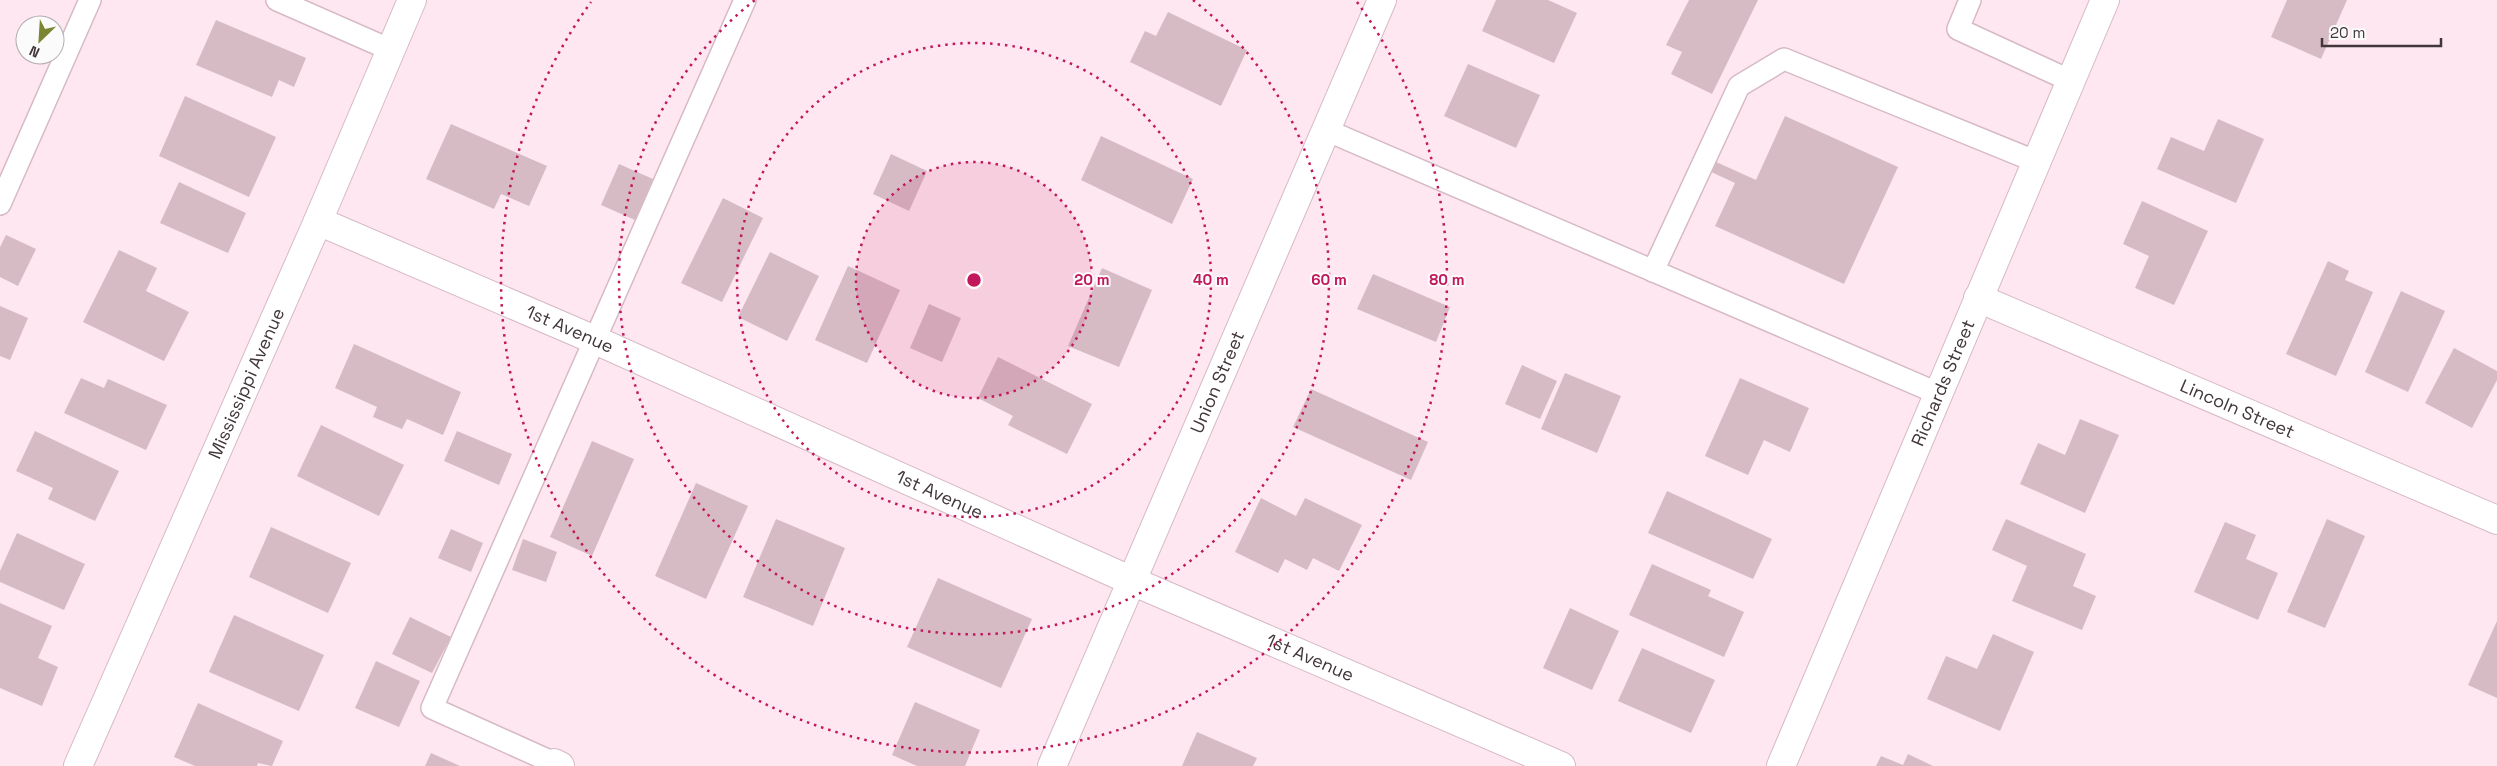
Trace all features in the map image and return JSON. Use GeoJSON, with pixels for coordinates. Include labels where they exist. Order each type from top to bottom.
{"type":"FeatureCollection","features":[{"type":"Feature","properties":{"kind":"street","name":"Mississippi Avenue"},"geometry":{"type":"LineString","coordinates":[[78,766],[318,221],[412,0]]}},
{"type":"Feature","properties":{"kind":"street","name":"Union Street"},"geometry":{"type":"LineString","coordinates":[[1052,766],[1382,0]]}},
{"type":"Feature","properties":{"kind":"street","name":"Richards Street"},"geometry":{"type":"LineString","coordinates":[[1781,766],[1937,393],[2105,0]]}},
{"type":"Feature","properties":{"kind":"street","name":"1st Avenue"},"geometry":{"type":"LineString","coordinates":[[318,221],[595,340],[1132,581],[1561,766]]}},
{"type":"Feature","properties":{"kind":"street","name":"Lincoln Street"},"geometry":{"type":"LineString","coordinates":[[1978,298],[2497,520]]}},
{"type":"Feature","properties":{"kind":"lane"},"geometry":{"type":"LineString","coordinates":[[0,204],[90,0]]}},
{"type":"Feature","properties":{"kind":"lane"},"geometry":{"type":"LineString","coordinates":[[277,0],[391,50]]}},
{"type":"Feature","properties":{"kind":"lane"},"geometry":{"type":"LineString","coordinates":[[555,765],[432,708],[745,0]]}},
{"type":"Feature","properties":{"kind":"lane"},"geometry":{"type":"LineString","coordinates":[[1970,0],[1958,30],[2070,81]]}},
{"type":"Feature","properties":{"kind":"lane"},"geometry":{"type":"LineString","coordinates":[[1653,271],[1739,86],[1784,59],[2037,162]]}},
{"type":"Feature","properties":{"kind":"lane"},"geometry":{"type":"LineString","coordinates":[[1326,130],[1937,393]]}},
{"type":"Feature","properties":{"kind":"building"},"geometry":{"type":"Polygon","coordinates":[[[1496,0],[1548,0],[1577,13],[1554,63],[1482,31],[1496,0]]]}},
{"type":"Feature","properties":{"kind":"building"},"geometry":{"type":"Polygon","coordinates":[[[1689,0],[1758,0],[1712,94],[1671,74],[1682,52],[1666,45],[1689,0]]]}},
{"type":"Feature","properties":{"kind":"building"},"geometry":{"type":"Polygon","coordinates":[[[2287,0],[2347,0],[2321,59],[2271,37],[2287,0]]]}},
{"type":"Feature","properties":{"kind":"building"},"geometry":{"type":"Polygon","coordinates":[[[1168,12],[1247,50],[1221,106],[1130,62],[1145,31],[1156,36],[1168,12]]]}},
{"type":"Feature","properties":{"kind":"building"},"geometry":{"type":"Polygon","coordinates":[[[216,20],[306,58],[294,87],[279,80],[272,97],[196,65],[216,20]]]}},
{"type":"Feature","properties":{"kind":"building"},"geometry":{"type":"Polygon","coordinates":[[[1468,64],[1540,95],[1516,148],[1444,116],[1468,64]]]}},
{"type":"Feature","properties":{"kind":"building"},"geometry":{"type":"Polygon","coordinates":[[[185,96],[276,137],[249,197],[159,156],[185,96]]]}},
{"type":"Feature","properties":{"kind":"building"},"geometry":{"type":"Polygon","coordinates":[[[1785,116],[1898,167],[1844,284],[1715,226],[1735,183],[1709,171],[1714,161],[1756,180],[1785,116]]]}},
{"type":"Feature","properties":{"kind":"building"},"geometry":{"type":"Polygon","coordinates":[[[2218,119],[2264,139],[2236,203],[2157,169],[2171,137],[2204,151],[2218,119]]]}},
{"type":"Feature","properties":{"kind":"building"},"geometry":{"type":"Polygon","coordinates":[[[451,124],[547,166],[529,206],[501,194],[494,209],[426,179],[451,124]]]}},
{"type":"Feature","properties":{"kind":"building"},"geometry":{"type":"Polygon","coordinates":[[[1101,136],[1193,179],[1172,224],[1081,180],[1101,136]]]}},
{"type":"Feature","properties":{"kind":"building"},"geometry":{"type":"Polygon","coordinates":[[[891,154],[927,171],[909,211],[873,194],[891,154]]]}},
{"type":"Feature","properties":{"kind":"building"},"geometry":{"type":"Polygon","coordinates":[[[619,164],[662,183],[644,224],[601,205],[619,164]]]}},
{"type":"Feature","properties":{"kind":"building"},"geometry":{"type":"Polygon","coordinates":[[[179,182],[246,213],[228,253],[160,223],[179,182]]]}},
{"type":"Feature","properties":{"kind":"building"},"geometry":{"type":"Polygon","coordinates":[[[723,198],[763,218],[722,302],[681,283],[723,198]]]}},
{"type":"Feature","properties":{"kind":"building"},"geometry":{"type":"Polygon","coordinates":[[[2142,201],[2208,231],[2174,305],[2135,288],[2149,256],[2123,244],[2142,201]]]}},
{"type":"Feature","properties":{"kind":"building"},"geometry":{"type":"Polygon","coordinates":[[[6,235],[36,249],[18,286],[0,277],[0,247],[6,235]]]}},
{"type":"Feature","properties":{"kind":"building"},"geometry":{"type":"Polygon","coordinates":[[[119,250],[157,268],[146,291],[189,312],[164,361],[83,322],[119,250]]]}},
{"type":"Feature","properties":{"kind":"building"},"geometry":{"type":"Polygon","coordinates":[[[770,252],[819,276],[787,341],[738,317],[770,252]]]}},
{"type":"Feature","properties":{"kind":"building"},"geometry":{"type":"Polygon","coordinates":[[[2328,261],[2349,271],[2345,280],[2373,292],[2336,376],[2286,354],[2328,261]]]}},
{"type":"Feature","properties":{"kind":"building"},"geometry":{"type":"Polygon","coordinates":[[[848,266],[900,290],[867,363],[815,340],[848,266]]]}},
{"type":"Feature","properties":{"kind":"building"},"geometry":{"type":"Polygon","coordinates":[[[1102,268],[1152,290],[1119,367],[1068,346],[1102,268]]]}},
{"type":"Feature","properties":{"kind":"building"},"geometry":{"type":"Polygon","coordinates":[[[1373,274],[1450,307],[1436,342],[1357,309],[1373,274]]]}},
{"type":"Feature","properties":{"kind":"building"},"geometry":{"type":"Polygon","coordinates":[[[2401,291],[2445,311],[2408,392],[2365,372],[2401,291]]]}},
{"type":"Feature","properties":{"kind":"building"},"geometry":{"type":"Polygon","coordinates":[[[929,304],[961,318],[942,362],[910,348],[929,304]]]}},
{"type":"Feature","properties":{"kind":"building"},"geometry":{"type":"Polygon","coordinates":[[[0,306],[28,318],[10,360],[0,356],[0,306]]]}},
{"type":"Feature","properties":{"kind":"building"},"geometry":{"type":"Polygon","coordinates":[[[354,344],[461,392],[443,435],[407,419],[402,429],[373,417],[377,407],[335,388],[354,344]]]}},
{"type":"Feature","properties":{"kind":"building"},"geometry":{"type":"Polygon","coordinates":[[[2454,348],[2497,371],[2497,380],[2472,428],[2425,403],[2454,348]]]}},
{"type":"Feature","properties":{"kind":"building"},"geometry":{"type":"Polygon","coordinates":[[[998,357],[1092,404],[1067,454],[1008,425],[1013,416],[978,398],[998,357]]]}},
{"type":"Feature","properties":{"kind":"building"},"geometry":{"type":"Polygon","coordinates":[[[1522,365],[1557,381],[1540,419],[1505,404],[1522,365]]]}},
{"type":"Feature","properties":{"kind":"building"},"geometry":{"type":"Polygon","coordinates":[[[1565,373],[1621,396],[1597,453],[1541,429],[1565,373]]]}},
{"type":"Feature","properties":{"kind":"building"},"geometry":{"type":"Polygon","coordinates":[[[81,378],[104,388],[108,379],[167,405],[146,450],[64,413],[81,378]]]}},
{"type":"Feature","properties":{"kind":"building"},"geometry":{"type":"Polygon","coordinates":[[[1740,378],[1809,408],[1790,452],[1764,440],[1748,475],[1705,456],[1740,378]]]}},
{"type":"Feature","properties":{"kind":"building"},"geometry":{"type":"Polygon","coordinates":[[[1311,389],[1428,442],[1411,480],[1293,427],[1311,389]]]}},
{"type":"Feature","properties":{"kind":"building"},"geometry":{"type":"Polygon","coordinates":[[[2080,419],[2119,435],[2085,513],[2020,484],[2038,443],[2065,455],[2080,419]]]}},
{"type":"Feature","properties":{"kind":"building"},"geometry":{"type":"Polygon","coordinates":[[[321,425],[404,465],[379,516],[297,476],[321,425]]]}},
{"type":"Feature","properties":{"kind":"building"},"geometry":{"type":"Polygon","coordinates":[[[35,431],[119,471],[95,521],[48,499],[53,488],[16,471],[35,431]]]}},
{"type":"Feature","properties":{"kind":"building"},"geometry":{"type":"Polygon","coordinates":[[[457,431],[512,454],[499,485],[444,461],[457,431]]]}},
{"type":"Feature","properties":{"kind":"building"},"geometry":{"type":"Polygon","coordinates":[[[592,441],[634,459],[592,556],[550,537],[592,441]]]}},
{"type":"Feature","properties":{"kind":"building"},"geometry":{"type":"Polygon","coordinates":[[[696,483],[748,506],[706,599],[655,576],[696,483]]]}},
{"type":"Feature","properties":{"kind":"building"},"geometry":{"type":"Polygon","coordinates":[[[1667,491],[1772,539],[1753,579],[1648,533],[1667,491]]]}},
{"type":"Feature","properties":{"kind":"building"},"geometry":{"type":"Polygon","coordinates":[[[1261,498],[1296,516],[1305,498],[1362,525],[1339,571],[1313,558],[1307,570],[1285,559],[1278,573],[1235,552],[1261,498]]]}},
{"type":"Feature","properties":{"kind":"building"},"geometry":{"type":"Polygon","coordinates":[[[776,519],[845,548],[813,626],[743,597],[776,519]]]}},
{"type":"Feature","properties":{"kind":"building"},"geometry":{"type":"Polygon","coordinates":[[[2006,519],[2086,554],[2073,586],[2096,596],[2082,630],[2012,601],[2027,566],[1992,550],[2006,519]]]}},
{"type":"Feature","properties":{"kind":"building"},"geometry":{"type":"Polygon","coordinates":[[[2327,519],[2365,536],[2325,628],[2287,612],[2327,519]]]}},
{"type":"Feature","properties":{"kind":"building"},"geometry":{"type":"Polygon","coordinates":[[[2225,522],[2256,535],[2246,559],[2278,573],[2258,620],[2194,592],[2225,522]]]}},
{"type":"Feature","properties":{"kind":"building"},"geometry":{"type":"Polygon","coordinates":[[[271,527],[351,563],[328,613],[249,577],[271,527]]]}},
{"type":"Feature","properties":{"kind":"building"},"geometry":{"type":"Polygon","coordinates":[[[451,529],[483,543],[471,572],[438,558],[451,529]]]}},
{"type":"Feature","properties":{"kind":"building"},"geometry":{"type":"Polygon","coordinates":[[[17,533],[85,564],[64,610],[0,582],[0,571],[17,533]]]}},
{"type":"Feature","properties":{"kind":"building"},"geometry":{"type":"Polygon","coordinates":[[[523,539],[557,552],[546,582],[512,570],[523,539]]]}},
{"type":"Feature","properties":{"kind":"building"},"geometry":{"type":"Polygon","coordinates":[[[1652,564],[1711,590],[1708,596],[1744,612],[1724,657],[1629,615],[1652,564]]]}},
{"type":"Feature","properties":{"kind":"building"},"geometry":{"type":"Polygon","coordinates":[[[938,578],[1032,619],[1001,688],[907,647],[938,578]]]}},
{"type":"Feature","properties":{"kind":"building"},"geometry":{"type":"Polygon","coordinates":[[[0,603],[52,626],[38,658],[58,667],[42,706],[0,688],[0,603]]]}},
{"type":"Feature","properties":{"kind":"building"},"geometry":{"type":"Polygon","coordinates":[[[1570,608],[1619,631],[1592,690],[1543,668],[1570,608]]]}},
{"type":"Feature","properties":{"kind":"building"},"geometry":{"type":"Polygon","coordinates":[[[234,615],[324,655],[299,711],[209,672],[234,615]]]}},
{"type":"Feature","properties":{"kind":"building"},"geometry":{"type":"Polygon","coordinates":[[[410,617],[451,637],[432,673],[392,654],[410,617]]]}},
{"type":"Feature","properties":{"kind":"building"},"geometry":{"type":"Polygon","coordinates":[[[2497,621],[2497,698],[2468,685],[2497,621]]]}},
{"type":"Feature","properties":{"kind":"building"},"geometry":{"type":"Polygon","coordinates":[[[1993,634],[2034,652],[2000,731],[1927,699],[1946,656],[1977,669],[1993,634]]]}},
{"type":"Feature","properties":{"kind":"building"},"geometry":{"type":"Polygon","coordinates":[[[1642,648],[1715,680],[1691,733],[1618,701],[1642,648]]]}},
{"type":"Feature","properties":{"kind":"building"},"geometry":{"type":"Polygon","coordinates":[[[376,661],[420,681],[399,727],[355,708],[376,661]]]}},
{"type":"Feature","properties":{"kind":"building"},"geometry":{"type":"Polygon","coordinates":[[[915,702],[980,730],[965,766],[917,766],[892,755],[915,702]]]}},
{"type":"Feature","properties":{"kind":"building"},"geometry":{"type":"Polygon","coordinates":[[[198,703],[283,741],[272,766],[258,763],[257,766],[195,766],[174,757],[198,703]]]}},
{"type":"Feature","properties":{"kind":"building"},"geometry":{"type":"Polygon","coordinates":[[[1197,732],[1257,758],[1253,766],[1182,766],[1197,732]]]}},
{"type":"Feature","properties":{"kind":"building"},"geometry":{"type":"Polygon","coordinates":[[[431,753],[460,766],[425,766],[431,753]]]}},
{"type":"Feature","properties":{"kind":"building"},"geometry":{"type":"Polygon","coordinates":[[[1908,754],[1933,766],[1876,766],[1881,756],[1903,765],[1908,754]]]}}]}
